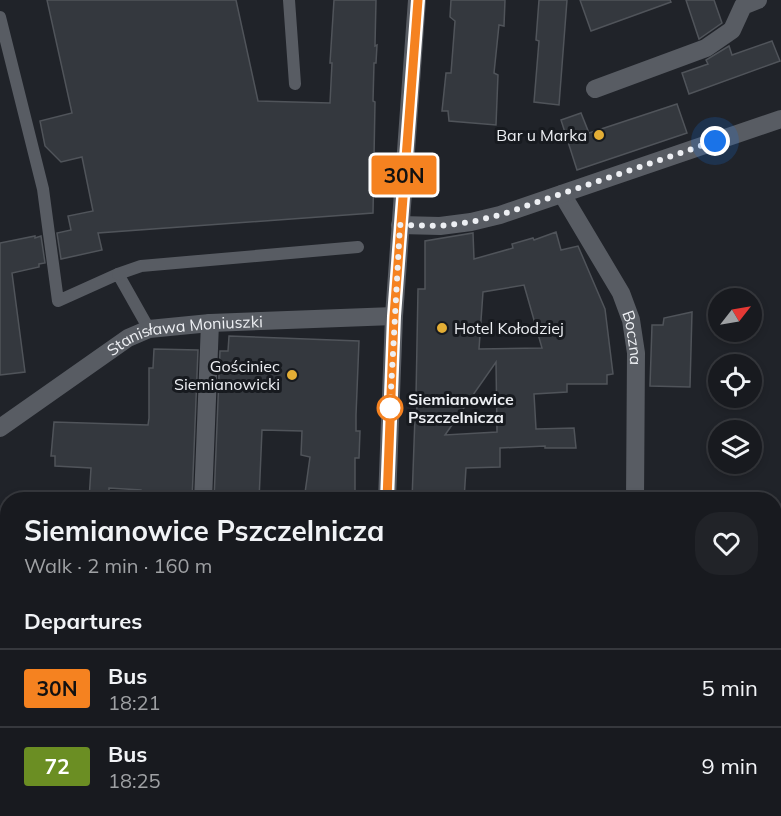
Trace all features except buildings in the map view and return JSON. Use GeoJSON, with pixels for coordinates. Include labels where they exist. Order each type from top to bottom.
{"type":"FeatureCollection","features":[{"type":"Feature","properties":{"kind":"street"},"geometry":{"type":"LineString","coordinates":[[387,492],[394,316],[417,0]]}},
{"type":"Feature","properties":{"kind":"street"},"geometry":{"type":"LineString","coordinates":[[595,89],[706,48],[732,30],[743,6],[758,0]]}},
{"type":"Feature","properties":{"kind":"street"},"geometry":{"type":"LineString","coordinates":[[400,225],[440,226],[500,215],[781,119]]}},
{"type":"Feature","properties":{"kind":"street","name":"Boczna"},"geometry":{"type":"LineString","coordinates":[[562,194],[621,293],[631,320],[636,353],[635,492]]}},
{"type":"Feature","properties":{"kind":"street","name":"Stanisława Moniuszki"},"geometry":{"type":"LineString","coordinates":[[0,428],[128,338],[149,329],[210,323],[394,316]]}},
{"type":"Feature","properties":{"kind":"street"},"geometry":{"type":"LineString","coordinates":[[202,492],[210,323]]}},
{"type":"Feature","properties":{"kind":"lane"},"geometry":{"type":"LineString","coordinates":[[289,0],[295,84]]}},
{"type":"Feature","properties":{"kind":"lane"},"geometry":{"type":"LineString","coordinates":[[0,17],[43,189],[58,301],[117,274],[141,266],[358,247]]}},
{"type":"Feature","properties":{"kind":"lane"},"geometry":{"type":"LineString","coordinates":[[117,274],[149,329]]}},
{"type":"Feature","properties":{"kind":"bus line","name":"30N"},"geometry":{"type":"LineString","coordinates":[[387,492],[394,316],[418,0]]}},
{"type":"Feature","properties":{"kind":"place","name":"Bar u Marka"},"geometry":{"type":"Point","coordinates":[599,135]}},
{"type":"Feature","properties":{"kind":"place","name":"Hotel Kołodziej"},"geometry":{"type":"Point","coordinates":[442,328]}},
{"type":"Feature","properties":{"kind":"place","name":"Gościniec Siemianowicki"},"geometry":{"type":"Point","coordinates":[292,375]}},
{"type":"Feature","properties":{"kind":"place","name":"Siemianowice Pszczelnicza"},"geometry":{"type":"Point","coordinates":[390,408]}},
{"type":"Feature","properties":{"kind":"route"},"geometry":{"type":"LineString","coordinates":[[390,408],[400,225],[440,226],[500,215],[715,141]]}}]}
